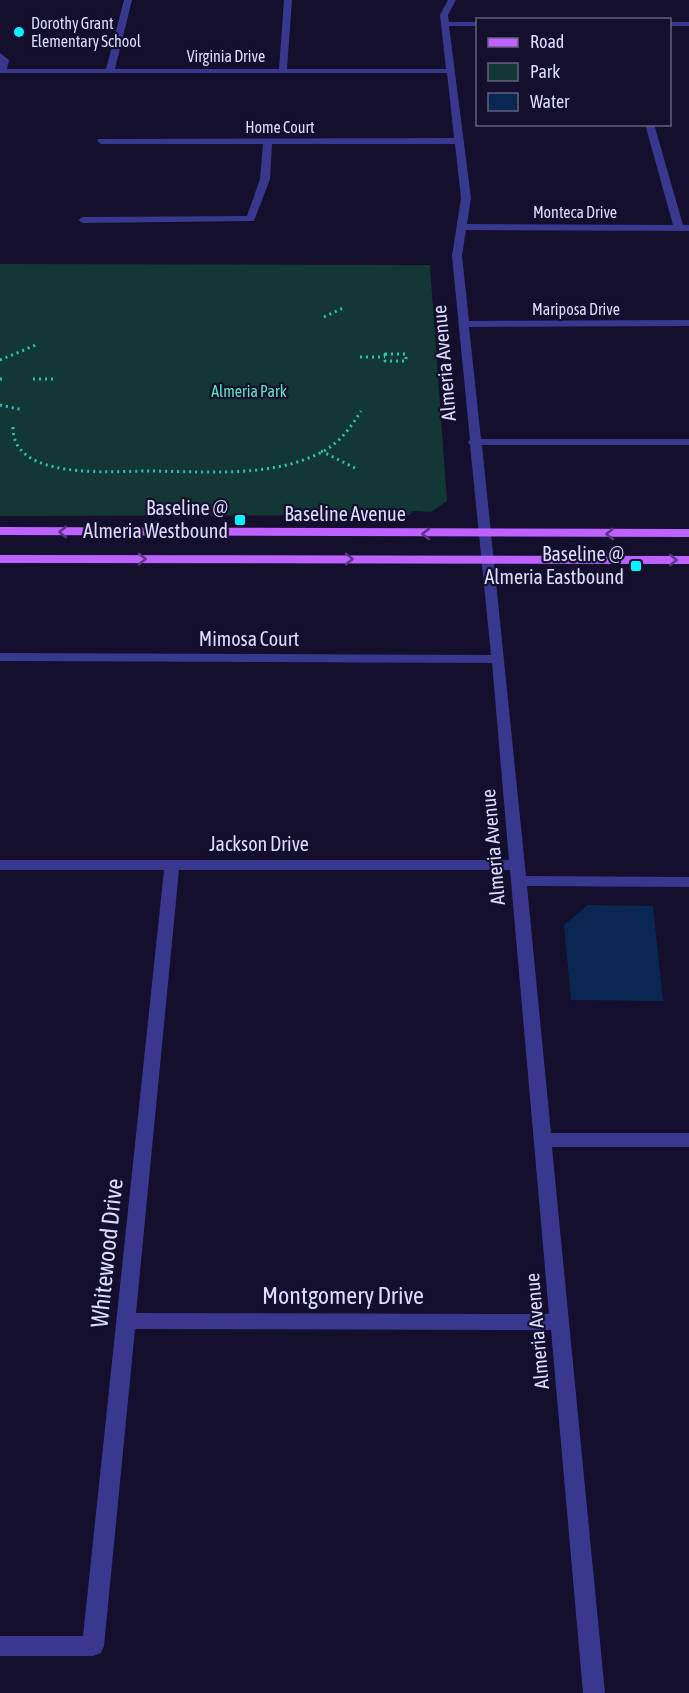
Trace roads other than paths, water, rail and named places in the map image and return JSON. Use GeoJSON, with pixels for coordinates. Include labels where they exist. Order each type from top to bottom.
{"type":"FeatureCollection","features":[{"type":"Feature","properties":{"kind":"main road","name":"Baseline Avenue"},"geometry":{"type":"LineString","coordinates":[[0,531],[689,533]]}},
{"type":"Feature","properties":{"kind":"main road"},"geometry":{"type":"LineString","coordinates":[[0,559],[689,560]]}},
{"type":"Feature","properties":{"kind":"street"},"geometry":{"type":"LineString","coordinates":[[110,70],[128,0]]}},
{"type":"Feature","properties":{"kind":"street"},"geometry":{"type":"LineString","coordinates":[[283,71],[288,0]]}},
{"type":"Feature","properties":{"kind":"street","name":"Almeria Avenue"},"geometry":{"type":"LineString","coordinates":[[452,0],[446,9],[445,24],[466,198],[457,256],[474,442],[489,560],[594,1693]]}},
{"type":"Feature","properties":{"kind":"street"},"geometry":{"type":"LineString","coordinates":[[445,24],[476,24]]}},
{"type":"Feature","properties":{"kind":"street"},"geometry":{"type":"LineString","coordinates":[[671,24],[689,24]]}},
{"type":"Feature","properties":{"kind":"street"},"geometry":{"type":"LineString","coordinates":[[0,55],[5,60],[1,71]]}},
{"type":"Feature","properties":{"kind":"street","name":"Virginia Drive"},"geometry":{"type":"LineString","coordinates":[[1,71],[452,71]]}},
{"type":"Feature","properties":{"kind":"street"},"geometry":{"type":"LineString","coordinates":[[650,126],[684,228]]}},
{"type":"Feature","properties":{"kind":"street","name":"Home Court"},"geometry":{"type":"LineString","coordinates":[[101,141],[459,141]]}},
{"type":"Feature","properties":{"kind":"street"},"geometry":{"type":"LineString","coordinates":[[83,220],[251,219],[265,179],[268,142]]}},
{"type":"Feature","properties":{"kind":"street","name":"Monteca Drive"},"geometry":{"type":"LineString","coordinates":[[460,227],[684,228]]}},
{"type":"Feature","properties":{"kind":"street","name":"Mariposa Drive"},"geometry":{"type":"LineString","coordinates":[[463,324],[689,323]]}},
{"type":"Feature","properties":{"kind":"street"},"geometry":{"type":"LineString","coordinates":[[474,442],[689,442]]}},
{"type":"Feature","properties":{"kind":"street","name":"Mimosa Court"},"geometry":{"type":"LineString","coordinates":[[0,657],[498,659]]}},
{"type":"Feature","properties":{"kind":"street","name":"Jackson Drive"},"geometry":{"type":"LineString","coordinates":[[0,865],[172,865],[518,873],[689,882]]}},
{"type":"Feature","properties":{"kind":"street","name":"Whitewood Drive"},"geometry":{"type":"LineString","coordinates":[[0,1646],[93,1646],[172,865]]}},
{"type":"Feature","properties":{"kind":"street"},"geometry":{"type":"LineString","coordinates":[[542,1140],[689,1140]]}},
{"type":"Feature","properties":{"kind":"street","name":"Montgomery Drive"},"geometry":{"type":"LineString","coordinates":[[126,1321],[559,1322]]}},
{"type":"Feature","properties":{"kind":"water"},"geometry":{"type":"Polygon","coordinates":[[[588,905],[653,906],[663,1001],[571,1000],[564,925],[588,905]]]}},
{"type":"Feature","properties":{"kind":"place","name":"Dorothy Grant Elementary School"},"geometry":{"type":"Point","coordinates":[19,32]}},
{"type":"Feature","properties":{"kind":"place","name":"Baseline @ Almeria Westbound"},"geometry":{"type":"Point","coordinates":[240,520]}},
{"type":"Feature","properties":{"kind":"place","name":"Baseline @ Almeria Eastbound"},"geometry":{"type":"Point","coordinates":[636,566]}},
{"type":"Feature","properties":{"kind":"park label","name":"Almeria Park"},"geometry":{"type":"Point","coordinates":[249,391]}}]}
